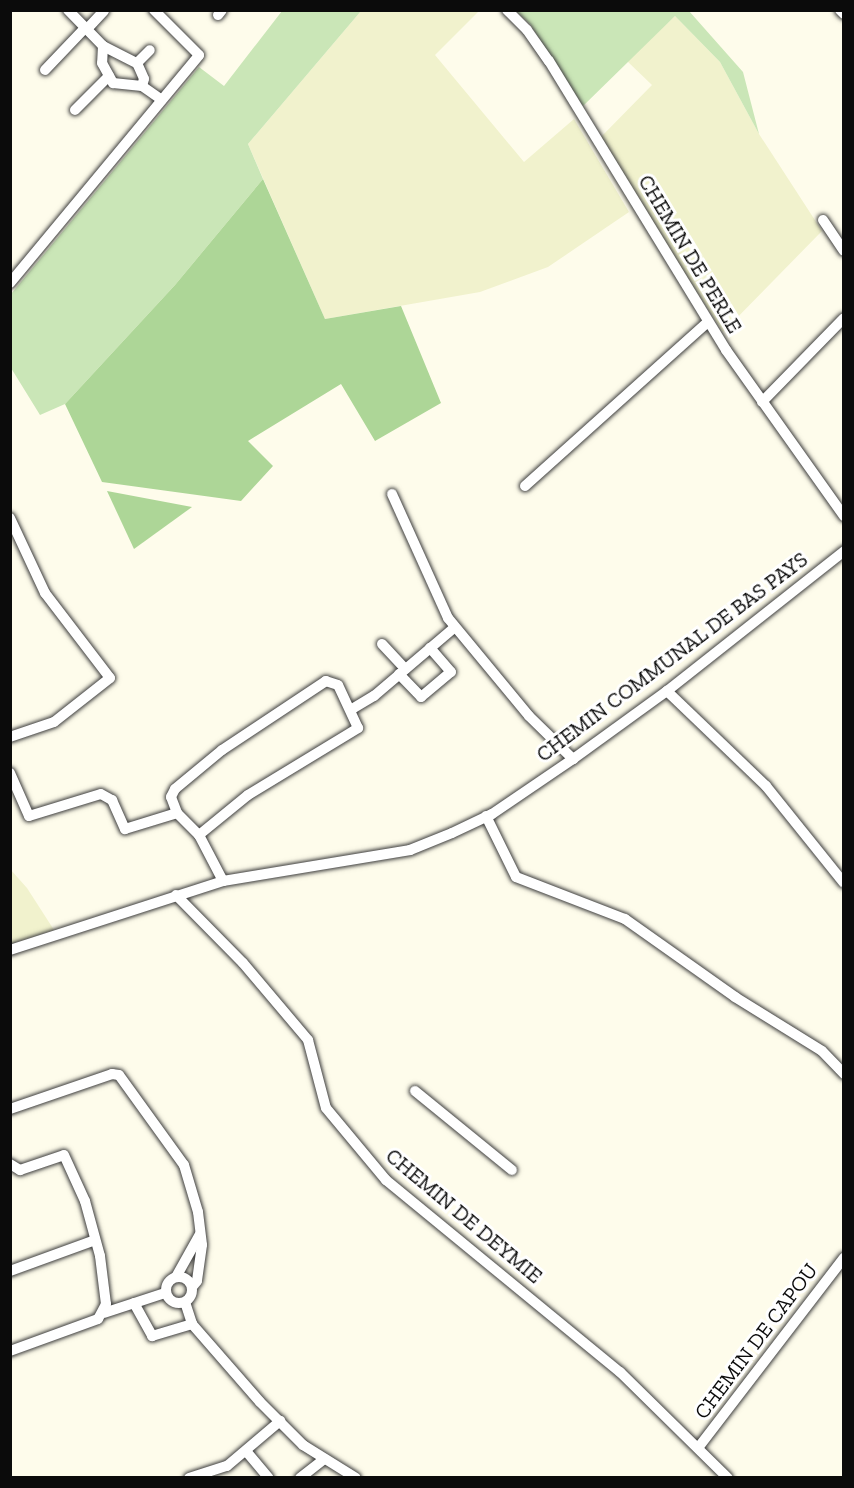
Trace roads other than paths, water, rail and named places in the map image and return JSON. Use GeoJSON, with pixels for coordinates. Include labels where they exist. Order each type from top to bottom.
{"type":"FeatureCollection","features":[{"type":"Feature","properties":{"kind":"street"},"geometry":{"type":"LineString","coordinates":[[68,10],[103,46],[137,63],[144,79],[142,86]]}},
{"type":"Feature","properties":{"kind":"street"},"geometry":{"type":"LineString","coordinates":[[10,283],[199,55],[154,10]]}},
{"type":"Feature","properties":{"kind":"street","name":"CHEMIN DE PERLE"},"geometry":{"type":"LineString","coordinates":[[507,10],[527,30],[549,61],[708,322],[843,516]]}},
{"type":"Feature","properties":{"kind":"street"},"geometry":{"type":"LineString","coordinates":[[840,10],[843,14]]}},
{"type":"Feature","properties":{"kind":"street"},"geometry":{"type":"LineString","coordinates":[[45,70],[104,11]]}},
{"type":"Feature","properties":{"kind":"street"},"geometry":{"type":"LineString","coordinates":[[103,46],[102,63],[113,83],[142,86],[162,100]]}},
{"type":"Feature","properties":{"kind":"street"},"geometry":{"type":"LineString","coordinates":[[137,63],[150,50]]}},
{"type":"Feature","properties":{"kind":"street"},"geometry":{"type":"LineString","coordinates":[[75,110],[109,76]]}},
{"type":"Feature","properties":{"kind":"street"},"geometry":{"type":"LineString","coordinates":[[823,220],[843,251]]}},
{"type":"Feature","properties":{"kind":"street"},"geometry":{"type":"LineString","coordinates":[[762,402],[843,318]]}},
{"type":"Feature","properties":{"kind":"street"},"geometry":{"type":"LineString","coordinates":[[525,486],[708,322]]}},
{"type":"Feature","properties":{"kind":"street"},"geometry":{"type":"LineString","coordinates":[[392,494],[455,627],[529,716],[573,759]]}},
{"type":"Feature","properties":{"kind":"street"},"geometry":{"type":"LineString","coordinates":[[10,518],[45,593],[110,678],[54,722],[10,737]]}},
{"type":"Feature","properties":{"kind":"street","name":"CHEMIN COMMUNAL DE BAS PAYS"},"geometry":{"type":"LineString","coordinates":[[10,950],[223,881],[410,850],[486,816],[573,759],[667,691],[843,551]]}},
{"type":"Feature","properties":{"kind":"street"},"geometry":{"type":"LineString","coordinates":[[352,709],[455,627]]}},
{"type":"Feature","properties":{"kind":"street"},"geometry":{"type":"LineString","coordinates":[[382,644],[420,697],[451,672],[430,648]]}},
{"type":"Feature","properties":{"kind":"street"},"geometry":{"type":"LineString","coordinates":[[199,835],[248,795],[353,732],[358,722],[338,685],[326,681],[222,750],[175,789],[171,797],[177,813],[199,835],[223,881]]}},
{"type":"Feature","properties":{"kind":"street"},"geometry":{"type":"LineString","coordinates":[[667,691],[766,786],[843,883]]}},
{"type":"Feature","properties":{"kind":"street"},"geometry":{"type":"LineString","coordinates":[[10,773],[29,816],[101,794],[112,800],[125,829],[177,813]]}},
{"type":"Feature","properties":{"kind":"street"},"geometry":{"type":"LineString","coordinates":[[486,816],[510,873],[625,919],[735,997],[822,1051],[843,1074]]}},
{"type":"Feature","properties":{"kind":"street","name":"CHEMIN DE DEYMIE"},"geometry":{"type":"LineString","coordinates":[[176,895],[243,963],[308,1040],[326,1108],[386,1180],[620,1372],[698,1448],[717,1473],[728,1478]]}},
{"type":"Feature","properties":{"kind":"street"},"geometry":{"type":"LineString","coordinates":[[10,1109],[112,1074],[119,1075],[181,1157],[198,1212],[201,1262],[185,1302],[192,1324],[303,1445],[356,1478]]}},
{"type":"Feature","properties":{"kind":"street"},"geometry":{"type":"LineString","coordinates":[[415,1091],[512,1170]]}},
{"type":"Feature","properties":{"kind":"street"},"geometry":{"type":"LineString","coordinates":[[10,1164],[20,1170],[64,1155],[85,1201],[95,1240],[105,1286],[101,1316]]}},
{"type":"Feature","properties":{"kind":"street"},"geometry":{"type":"LineString","coordinates":[[10,1351],[165,1293],[201,1234]]}},
{"type":"Feature","properties":{"kind":"street"},"geometry":{"type":"LineString","coordinates":[[10,1271],[95,1240]]}},
{"type":"Feature","properties":{"kind":"street","name":"CHEMIN DE CAPOU"},"geometry":{"type":"LineString","coordinates":[[698,1448],[843,1257]]}},
{"type":"Feature","properties":{"kind":"street"},"geometry":{"type":"LineString","coordinates":[[176,1277],[184,1277],[193,1286]]}},
{"type":"Feature","properties":{"kind":"street"},"geometry":{"type":"LineString","coordinates":[[165,1293],[172,1303],[185,1302]]}},
{"type":"Feature","properties":{"kind":"street"},"geometry":{"type":"LineString","coordinates":[[134,1303],[152,1336],[192,1324]]}},
{"type":"Feature","properties":{"kind":"street"},"geometry":{"type":"LineString","coordinates":[[189,1478],[226,1466],[280,1421]]}},
{"type":"Feature","properties":{"kind":"street"},"geometry":{"type":"LineString","coordinates":[[246,1450],[269,1478]]}},
{"type":"Feature","properties":{"kind":"street"},"geometry":{"type":"LineString","coordinates":[[300,1478],[324,1459]]}}]}
